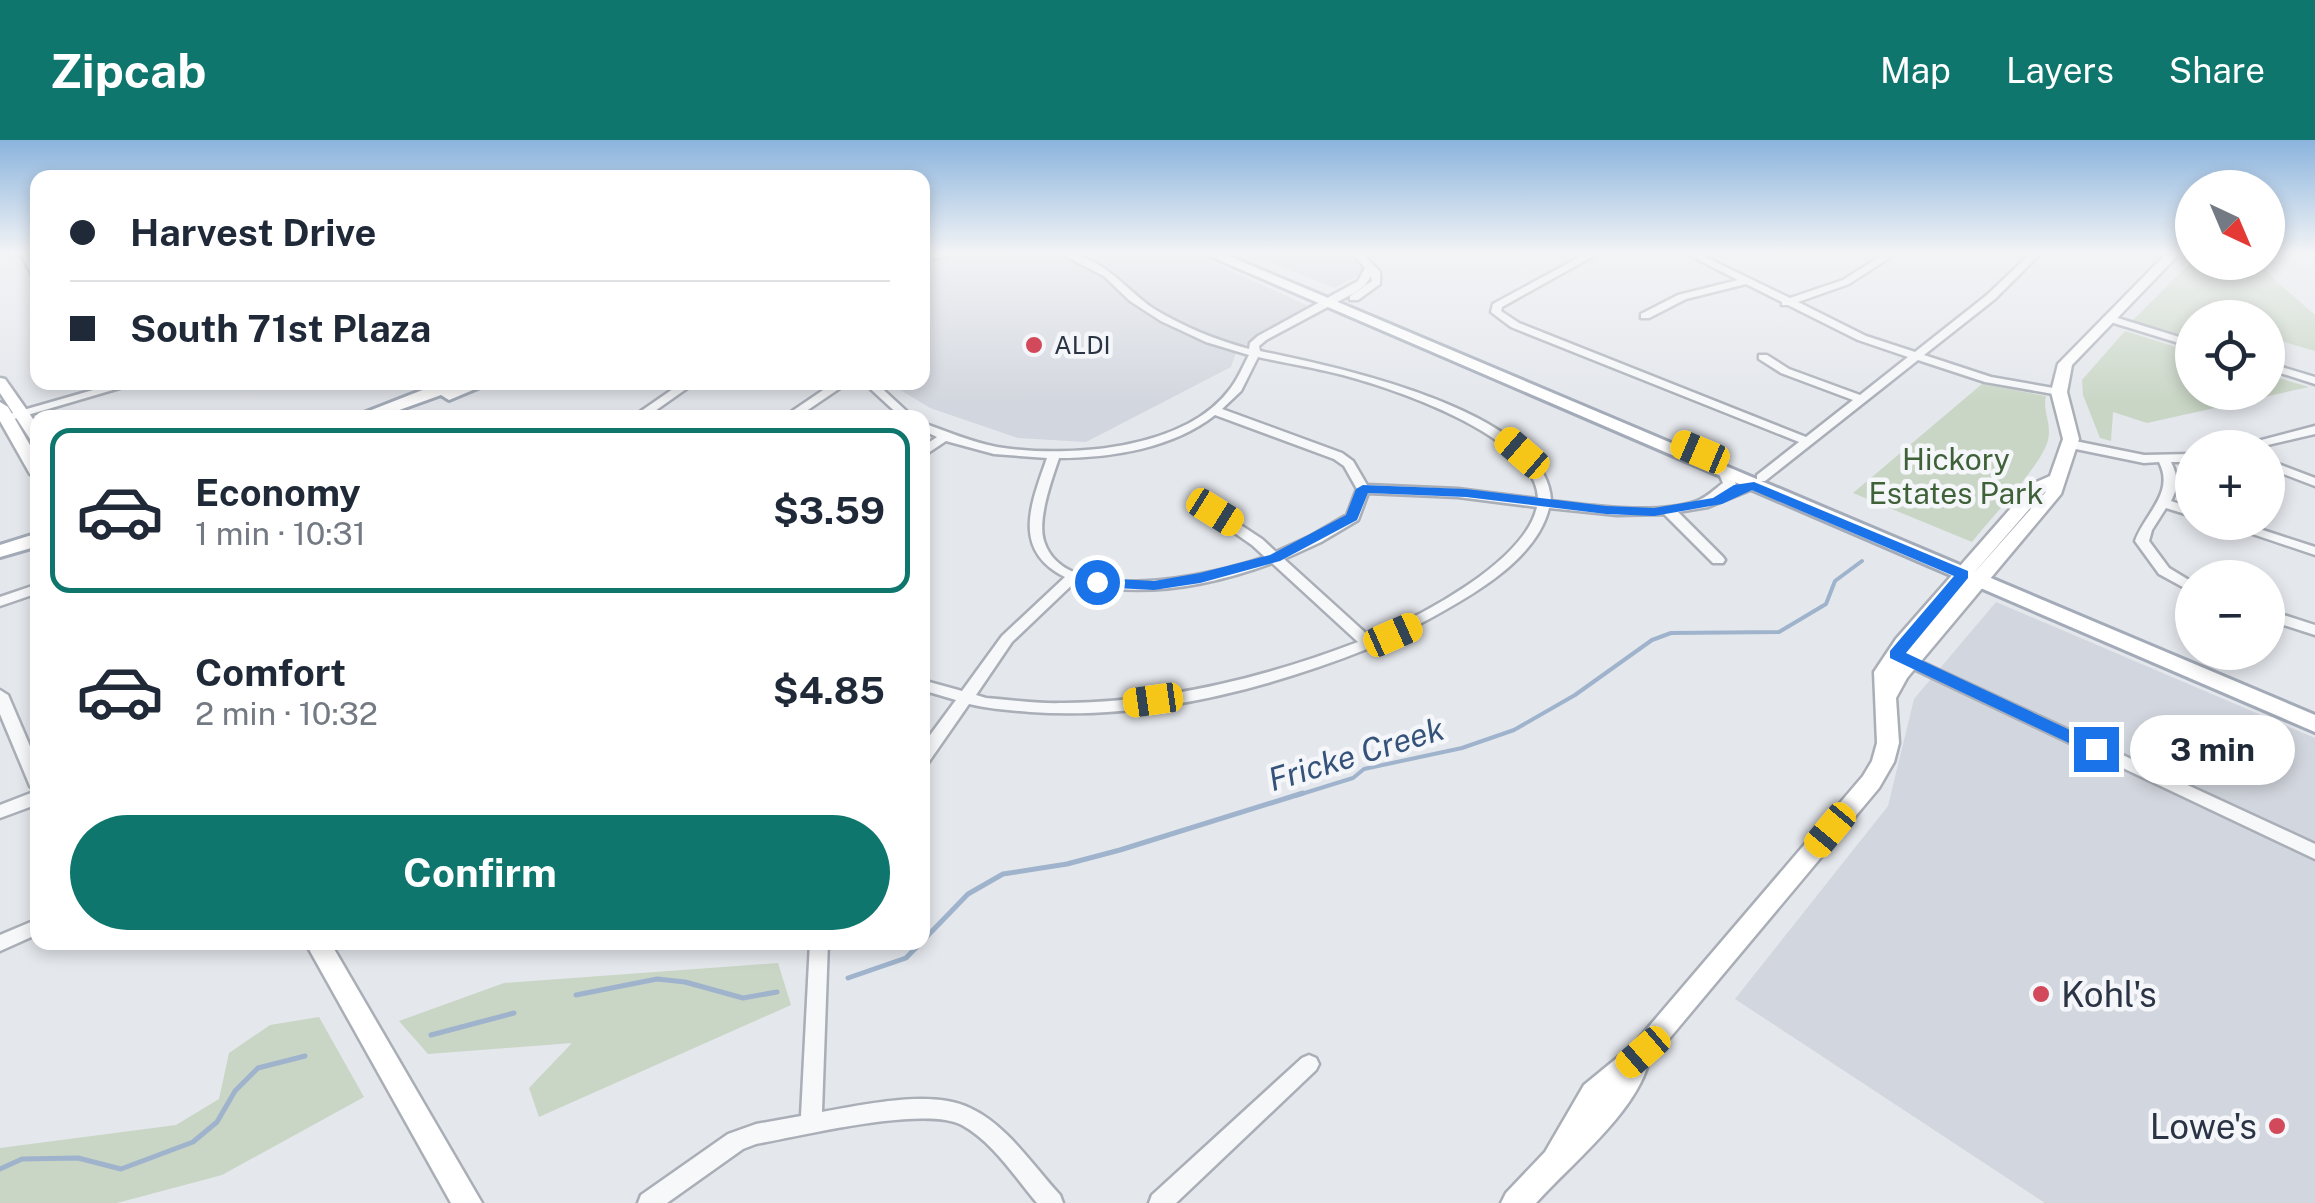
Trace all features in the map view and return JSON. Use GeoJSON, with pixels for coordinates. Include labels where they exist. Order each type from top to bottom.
{"type":"FeatureCollection","features":[{"type":"Feature","properties":{"kind":"main road"},"geometry":{"type":"LineString","coordinates":[[1341,304],[1725,474],[1757,482]]}},
{"type":"Feature","properties":{"kind":"main road"},"geometry":{"type":"LineString","coordinates":[[1341,304],[1975,574],[2315,724]]}},
{"type":"Feature","properties":{"kind":"main road"},"geometry":{"type":"LineString","coordinates":[[381,410],[438,390]]}},
{"type":"Feature","properties":{"kind":"main road"},"geometry":{"type":"LineString","coordinates":[[406,410],[462,390]]}},
{"type":"Feature","properties":{"kind":"main road"},"geometry":{"type":"LineString","coordinates":[[0,541],[30,531]]}},
{"type":"Feature","properties":{"kind":"main road"},"geometry":{"type":"LineString","coordinates":[[0,552],[30,541]]}},
{"type":"Feature","properties":{"kind":"main road"},"geometry":{"type":"LineString","coordinates":[[1975,574],[2315,710]]}},
{"type":"Feature","properties":{"kind":"street"},"geometry":{"type":"LineString","coordinates":[[930,688],[966,700],[1039,707],[1123,704],[1194,694],[1302,670],[1370,645],[1447,608],[1495,574],[1534,534],[1545,503],[1542,483],[1534,467],[1489,428],[1371,380],[1220,344],[1142,304]]}},
{"type":"Feature","properties":{"kind":"street"},"geometry":{"type":"LineString","coordinates":[[930,430],[1008,452],[1054,455],[1141,444],[1174,434],[1216,410],[1240,385],[1255,353],[1334,304]]}},
{"type":"Feature","properties":{"kind":"street"},"geometry":{"type":"LineString","coordinates":[[1501,304],[1496,312],[1504,320],[1806,441]]}},
{"type":"Feature","properties":{"kind":"street"},"geometry":{"type":"LineString","coordinates":[[1645,316],[1668,304]]}},
{"type":"Feature","properties":{"kind":"street"},"geometry":{"type":"LineString","coordinates":[[1790,304],[1914,357],[2062,403]]}},
{"type":"Feature","properties":{"kind":"street"},"geometry":{"type":"LineString","coordinates":[[1363,489],[1466,493],[1606,510],[1670,511],[1703,504],[1757,482],[1983,304]]}},
{"type":"Feature","properties":{"kind":"street"},"geometry":{"type":"LineString","coordinates":[[1516,1203],[1611,1106],[1643,1052],[1871,782],[1884,762],[1887,703],[1902,658],[1975,574],[2053,494],[2070,440],[2062,403],[2065,364],[2123,304]]}},
{"type":"Feature","properties":{"kind":"street"},"geometry":{"type":"LineString","coordinates":[[2108,318],[2175,339]]}},
{"type":"Feature","properties":{"kind":"street"},"geometry":{"type":"LineString","coordinates":[[1763,357],[1785,371],[1860,398]]}},
{"type":"Feature","properties":{"kind":"street"},"geometry":{"type":"LineString","coordinates":[[2285,371],[2315,381]]}},
{"type":"Feature","properties":{"kind":"street"},"geometry":{"type":"LineString","coordinates":[[0,382],[9,413],[30,457]]}},
{"type":"Feature","properties":{"kind":"street"},"geometry":{"type":"LineString","coordinates":[[9,413],[92,390]]}},
{"type":"Feature","properties":{"kind":"street"},"geometry":{"type":"LineString","coordinates":[[648,410],[678,390]]}},
{"type":"Feature","properties":{"kind":"street"},"geometry":{"type":"LineString","coordinates":[[800,410],[831,390]]}},
{"type":"Feature","properties":{"kind":"street"},"geometry":{"type":"LineString","coordinates":[[877,390],[901,410]]}},
{"type":"Feature","properties":{"kind":"street"},"geometry":{"type":"LineString","coordinates":[[1216,410],[1338,456],[1349,464],[1363,489]]}},
{"type":"Feature","properties":{"kind":"street"},"geometry":{"type":"LineString","coordinates":[[9,413],[30,433]]}},
{"type":"Feature","properties":{"kind":"street"},"geometry":{"type":"LineString","coordinates":[[2285,437],[2315,430]]}},
{"type":"Feature","properties":{"kind":"street"},"geometry":{"type":"LineString","coordinates":[[930,447],[944,437]]}},
{"type":"Feature","properties":{"kind":"street"},"geometry":{"type":"LineString","coordinates":[[2070,440],[2164,462],[2175,460]]}},
{"type":"Feature","properties":{"kind":"street"},"geometry":{"type":"LineString","coordinates":[[1054,455],[1036,526],[1037,544],[1048,558],[1074,576],[1124,586],[1200,578],[1275,558],[1352,517],[1363,489]]}},
{"type":"Feature","properties":{"kind":"street"},"geometry":{"type":"LineString","coordinates":[[2164,462],[2173,478],[2165,503],[2142,541],[2164,571],[2175,578]]}},
{"type":"Feature","properties":{"kind":"street"},"geometry":{"type":"LineString","coordinates":[[2285,471],[2315,482]]}},
{"type":"Feature","properties":{"kind":"street"},"geometry":{"type":"LineString","coordinates":[[1703,504],[1730,484],[1725,474]]}},
{"type":"Feature","properties":{"kind":"street"},"geometry":{"type":"LineString","coordinates":[[1198,501],[1275,558],[1370,645]]}},
{"type":"Feature","properties":{"kind":"street"},"geometry":{"type":"LineString","coordinates":[[2165,503],[2175,506]]}},
{"type":"Feature","properties":{"kind":"street"},"geometry":{"type":"LineString","coordinates":[[1670,511],[1718,560]]}},
{"type":"Feature","properties":{"kind":"street"},"geometry":{"type":"LineString","coordinates":[[2280,540],[2315,551]]}},
{"type":"Feature","properties":{"kind":"street"},"geometry":{"type":"LineString","coordinates":[[930,748],[1008,639],[1074,576]]}},
{"type":"Feature","properties":{"kind":"street"},"geometry":{"type":"LineString","coordinates":[[0,602],[30,591]]}},
{"type":"Feature","properties":{"kind":"street"},"geometry":{"type":"LineString","coordinates":[[2285,620],[2315,630]]}},
{"type":"Feature","properties":{"kind":"street"},"geometry":{"type":"LineString","coordinates":[[1902,658],[2315,852]]}},
{"type":"Feature","properties":{"kind":"street"},"geometry":{"type":"LineString","coordinates":[[0,695],[30,767]]}},
{"type":"Feature","properties":{"kind":"street"},"geometry":{"type":"LineString","coordinates":[[0,812],[30,801]]}},
{"type":"Feature","properties":{"kind":"street"},"geometry":{"type":"LineString","coordinates":[[0,943],[30,930]]}},
{"type":"Feature","properties":{"kind":"street"},"geometry":{"type":"LineString","coordinates":[[322,950],[467,1203]]}},
{"type":"Feature","properties":{"kind":"street"},"geometry":{"type":"LineString","coordinates":[[811,1125],[820,950]]}},
{"type":"Feature","properties":{"kind":"street"},"geometry":{"type":"LineString","coordinates":[[1160,1203],[1309,1064]]}},
{"type":"Feature","properties":{"kind":"street"},"geometry":{"type":"LineString","coordinates":[[648,1203],[736,1141],[811,1125],[932,1108],[962,1113],[989,1134],[1052,1203]]}},
{"type":"Feature","properties":{"kind":"shaded area"},"geometry":{"type":"Polygon","coordinates":[[[930,304],[1308,306],[1253,339],[1236,353],[1231,367],[1086,442],[1018,438],[930,408],[900,390],[930,390],[930,304]]]}},
{"type":"Feature","properties":{"kind":"shaded area"},"geometry":{"type":"Polygon","coordinates":[[[1996,602],[2315,738],[2315,1203],[2045,1203],[1735,999],[1888,806],[1914,699],[1996,602]]]}},
{"type":"Feature","properties":{"kind":"green space"},"geometry":{"type":"Polygon","coordinates":[[[2149,304],[2175,304],[2175,334],[2132,321],[2149,304]]]}},
{"type":"Feature","properties":{"kind":"green space"},"geometry":{"type":"Polygon","coordinates":[[[2285,304],[2302,304],[2315,315],[2315,351],[2285,342],[2285,304]]]}},
{"type":"Feature","properties":{"kind":"green space","name":"Hickory Estates Park"},"geometry":{"type":"Polygon","coordinates":[[[2125,331],[2175,347],[2175,410],[2206,410],[2147,423],[2113,412],[2111,441],[2100,438],[2083,395],[2082,380],[2125,331]]]}},
{"type":"Feature","properties":{"kind":"green space","name":"Hickory Estates Park"},"geometry":{"type":"Polygon","coordinates":[[[2285,380],[2309,387],[2285,392],[2285,380]]]}},
{"type":"Feature","properties":{"kind":"green space","name":"Hickory Estates Park"},"geometry":{"type":"Polygon","coordinates":[[[1982,384],[2046,396],[2049,434],[2036,463],[1972,542],[1853,493],[1982,384]]]}},
{"type":"Feature","properties":{"kind":"green space"},"geometry":{"type":"Polygon","coordinates":[[[778,963],[791,1005],[539,1117],[529,1088],[572,1043],[428,1054],[399,1021],[504,983],[778,963]]]}},
{"type":"Feature","properties":{"kind":"green space"},"geometry":{"type":"Polygon","coordinates":[[[319,1017],[364,1097],[222,1175],[117,1203],[0,1203],[0,1148],[176,1125],[219,1099],[229,1053],[270,1025],[319,1017]]]}},
{"type":"Feature","properties":{"kind":"waterway","name":"Fricke Creek"},"geometry":{"type":"LineString","coordinates":[[1295,796],[1353,778],[1364,769],[1462,748],[1514,730],[1575,695],[1652,640],[1671,633],[1779,632],[1826,604],[1835,581],[1862,561]]}},
{"type":"Feature","properties":{"kind":"waterway","name":"Fricke Creek"},"geometry":{"type":"LineString","coordinates":[[930,933],[968,894],[1003,874],[1067,864],[1120,850],[1303,793]]}},
{"type":"Feature","properties":{"kind":"waterway","name":"Fricke Creek"},"geometry":{"type":"LineString","coordinates":[[848,978],[906,958],[914,950]]}},
{"type":"Feature","properties":{"kind":"waterway","name":"Fricke Creek"},"geometry":{"type":"LineString","coordinates":[[576,995],[657,979],[685,982],[743,998],[777,992]]}},
{"type":"Feature","properties":{"kind":"waterway","name":"Fricke Creek"},"geometry":{"type":"LineString","coordinates":[[431,1035],[514,1013]]}},
{"type":"Feature","properties":{"kind":"waterway","name":"Fricke Creek"},"geometry":{"type":"LineString","coordinates":[[0,1169],[22,1159],[78,1158],[121,1169],[193,1142],[217,1122],[235,1091],[258,1068],[305,1056]]}},
{"type":"Feature","properties":{"kind":"place","name":"ALDI"},"geometry":{"type":"Point","coordinates":[1034,345]}},
{"type":"Feature","properties":{"kind":"place","name":"Kohl's"},"geometry":{"type":"Point","coordinates":[2041,994]}},
{"type":"Feature","properties":{"kind":"place","name":"Lowe's"},"geometry":{"type":"Point","coordinates":[2277,1126]}},
{"type":"Feature","properties":{"kind":"route"},"geometry":{"type":"LineString","coordinates":[[1097,582],[1154,585],[1200,578],[1275,558],[1352,517],[1363,489],[1466,493],[1654,512],[1717,501],[1739,488],[1754,486],[1963,574],[1896,654],[2096,749]]}}]}
